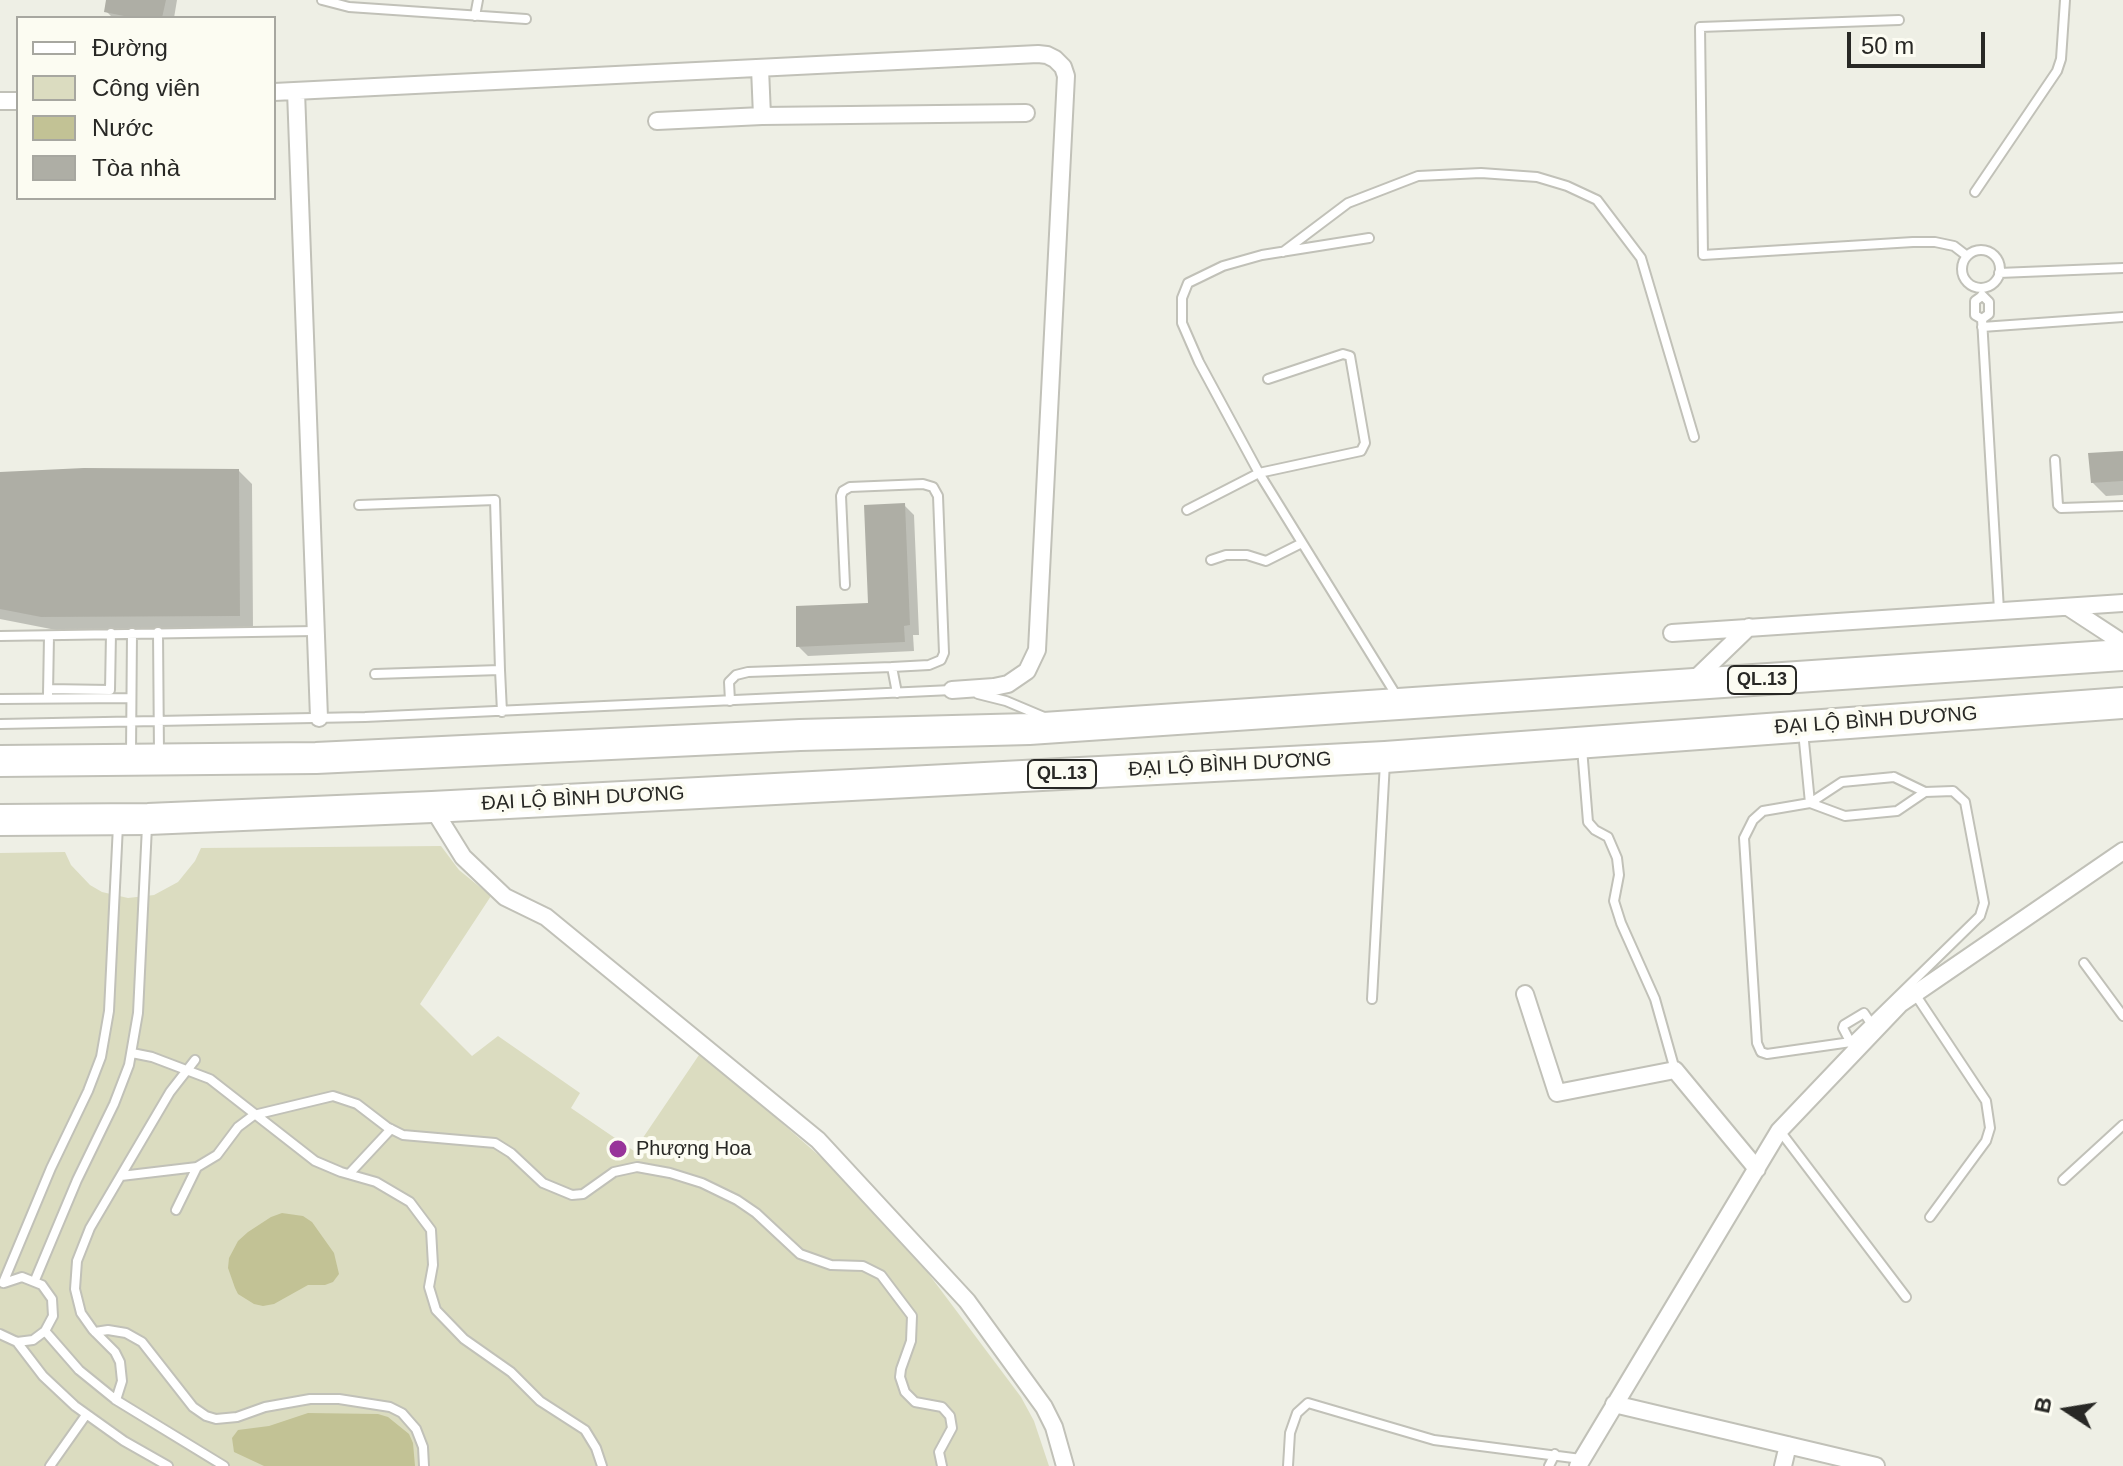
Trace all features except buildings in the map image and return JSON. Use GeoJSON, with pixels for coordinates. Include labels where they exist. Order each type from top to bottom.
{"type":"FeatureCollection","features":[{"type":"Feature","properties":{"kind":"highway","name":"QL.13"},"geometry":{"type":"LineString","coordinates":[[0,761],[316,758],[1075,725],[2123,655]]}},
{"type":"Feature","properties":{"kind":"highway","name":"ĐẠI LỘ BÌNH DƯƠNG"},"geometry":{"type":"LineString","coordinates":[[0,820],[133,820],[432,807],[1385,757],[2123,703]]}},
{"type":"Feature","properties":{"kind":"street"},"geometry":{"type":"LineString","coordinates":[[276,92],[1047,55],[1063,67],[1066,76],[1037,650],[1027,671],[1008,684],[955,690]]}},
{"type":"Feature","properties":{"kind":"street"},"geometry":{"type":"LineString","coordinates":[[760,68],[762,116]]}},
{"type":"Feature","properties":{"kind":"street"},"geometry":{"type":"LineString","coordinates":[[296,91],[319,718]]}},
{"type":"Feature","properties":{"kind":"street"},"geometry":{"type":"LineString","coordinates":[[657,121],[762,116],[1026,113]]}},
{"type":"Feature","properties":{"kind":"street"},"geometry":{"type":"LineString","coordinates":[[1672,633],[2123,603]]}},
{"type":"Feature","properties":{"kind":"street"},"geometry":{"type":"LineString","coordinates":[[2068,607],[2123,643]]}},
{"type":"Feature","properties":{"kind":"street"},"geometry":{"type":"LineString","coordinates":[[1688,686],[1749,627]]}},
{"type":"Feature","properties":{"kind":"street"},"geometry":{"type":"LineString","coordinates":[[432,807],[463,857],[505,897],[546,917],[818,1140],[967,1301],[1044,1407],[1054,1427],[1065,1466]]}},
{"type":"Feature","properties":{"kind":"street"},"geometry":{"type":"LineString","coordinates":[[1580,1462],[1779,1131],[1853,1047],[1873,1026],[1915,993],[2123,851]]}},
{"type":"Feature","properties":{"kind":"street"},"geometry":{"type":"LineString","coordinates":[[1525,994],[1557,1093],[1675,1070],[1757,1169]]}},
{"type":"Feature","properties":{"kind":"street"},"geometry":{"type":"LineString","coordinates":[[1614,1404],[1876,1466]]}},
{"type":"Feature","properties":{"kind":"street"},"geometry":{"type":"LineString","coordinates":[[1783,1466],[1788,1445]]}},
{"type":"Feature","properties":{"kind":"lane"},"geometry":{"type":"LineString","coordinates":[[322,0],[349,7],[526,19]]}},
{"type":"Feature","properties":{"kind":"lane"},"geometry":{"type":"LineString","coordinates":[[475,16],[478,0]]}},
{"type":"Feature","properties":{"kind":"lane"},"geometry":{"type":"LineString","coordinates":[[1975,192],[2057,71],[2061,59],[2065,0]]}},
{"type":"Feature","properties":{"kind":"lane"},"geometry":{"type":"LineString","coordinates":[[1899,20],[1700,27],[1703,255],[1924,242],[1954,246],[1967,256]]}},
{"type":"Feature","properties":{"kind":"lane"},"geometry":{"type":"LineString","coordinates":[[1283,252],[1348,203],[1418,176],[1481,173],[1537,177],[1567,186],[1597,200],[1641,258],[1694,437]]}},
{"type":"Feature","properties":{"kind":"lane"},"geometry":{"type":"LineString","coordinates":[[1369,238],[1283,252],[1223,266],[1188,283],[1182,298],[1182,323],[1199,362],[1259,473],[1400,702]]}},
{"type":"Feature","properties":{"kind":"lane"},"geometry":{"type":"LineString","coordinates":[[1982,292],[1965,279],[1962,267],[1967,256],[1978,250],[1990,252],[1998,261],[1999,273],[1975,301],[1975,315],[1982,323],[1999,610]]}},
{"type":"Feature","properties":{"kind":"lane"},"geometry":{"type":"LineString","coordinates":[[1999,273],[2123,268]]}},
{"type":"Feature","properties":{"kind":"lane"},"geometry":{"type":"LineString","coordinates":[[1982,323],[2123,317]]}},
{"type":"Feature","properties":{"kind":"lane"},"geometry":{"type":"LineString","coordinates":[[1187,510],[1259,473],[1361,451],[1365,443],[1350,356],[1343,354],[1268,379]]}},
{"type":"Feature","properties":{"kind":"lane"},"geometry":{"type":"LineString","coordinates":[[2055,460],[2058,505],[2061,508],[2123,506]]}},
{"type":"Feature","properties":{"kind":"lane"},"geometry":{"type":"LineString","coordinates":[[730,701],[729,682],[740,673],[929,665],[941,660],[944,653],[938,496],[933,487],[923,484],[850,487],[843,491],[845,585]]}},
{"type":"Feature","properties":{"kind":"lane"},"geometry":{"type":"LineString","coordinates":[[359,505],[495,500],[502,712]]}},
{"type":"Feature","properties":{"kind":"lane"},"geometry":{"type":"LineString","coordinates":[[1211,560],[1236,555],[1266,561],[1302,543]]}},
{"type":"Feature","properties":{"kind":"lane"},"geometry":{"type":"LineString","coordinates":[[0,636],[315,631]]}},
{"type":"Feature","properties":{"kind":"lane"},"geometry":{"type":"LineString","coordinates":[[145,759],[159,721],[158,632]]}},
{"type":"Feature","properties":{"kind":"lane"},"geometry":{"type":"LineString","coordinates":[[0,699],[110,690],[111,633]]}},
{"type":"Feature","properties":{"kind":"lane"},"geometry":{"type":"LineString","coordinates":[[132,633],[131,721],[145,759]]}},
{"type":"Feature","properties":{"kind":"lane"},"geometry":{"type":"LineString","coordinates":[[48,694],[49,636]]}},
{"type":"Feature","properties":{"kind":"lane"},"geometry":{"type":"LineString","coordinates":[[892,667],[897,693]]}},
{"type":"Feature","properties":{"kind":"lane"},"geometry":{"type":"LineString","coordinates":[[375,674],[500,670]]}},
{"type":"Feature","properties":{"kind":"lane"},"geometry":{"type":"LineString","coordinates":[[0,724],[502,712],[955,690],[1006,701],[1036,714],[1075,725]]}},
{"type":"Feature","properties":{"kind":"lane"},"geometry":{"type":"LineString","coordinates":[[48,694],[131,698]]}},
{"type":"Feature","properties":{"kind":"lane"},"geometry":{"type":"LineString","coordinates":[[1803,727],[1810,803]]}},
{"type":"Feature","properties":{"kind":"lane"},"geometry":{"type":"LineString","coordinates":[[1582,743],[1588,822],[1608,837],[1617,858],[1619,875],[1614,901],[1655,999],[1675,1070]]}},
{"type":"Feature","properties":{"kind":"lane"},"geometry":{"type":"LineString","coordinates":[[1372,999],[1385,757]]}},
{"type":"Feature","properties":{"kind":"lane"},"geometry":{"type":"LineString","coordinates":[[1894,777],[1925,792],[1953,791],[1965,802],[1983,910],[1980,916],[1873,1026],[1862,1013],[1846,1023],[1843,1028],[1853,1047],[1761,1052],[1758,1047],[1744,838],[1753,820],[1763,811],[1810,803],[1842,782],[1894,777]]}},
{"type":"Feature","properties":{"kind":"lane"},"geometry":{"type":"LineString","coordinates":[[1810,803],[1845,816],[1897,811],[1925,792]]}},
{"type":"Feature","properties":{"kind":"lane"},"geometry":{"type":"LineString","coordinates":[[35,1280],[77,1180],[114,1104],[132,1053],[138,1013],[133,820]]}},
{"type":"Feature","properties":{"kind":"lane"},"geometry":{"type":"LineString","coordinates":[[2,1284],[101,1057],[133,820]]}},
{"type":"Feature","properties":{"kind":"lane"},"geometry":{"type":"LineString","coordinates":[[2084,963],[2123,1016]]}},
{"type":"Feature","properties":{"kind":"lane"},"geometry":{"type":"LineString","coordinates":[[1915,993],[1986,1101],[1990,1128],[1986,1141],[1930,1217]]}},
{"type":"Feature","properties":{"kind":"lane"},"geometry":{"type":"LineString","coordinates":[[132,1053],[186,1069],[221,1086],[315,1161],[388,1187],[418,1211],[431,1230],[433,1265],[429,1287],[436,1310],[464,1339],[511,1372],[540,1401],[585,1430],[602,1466]]}},
{"type":"Feature","properties":{"kind":"lane"},"geometry":{"type":"LineString","coordinates":[[116,1400],[122,1381],[120,1362],[109,1344],[81,1313],[75,1277],[86,1236],[175,1083],[195,1060]]}},
{"type":"Feature","properties":{"kind":"lane"},"geometry":{"type":"LineString","coordinates":[[121,1176],[197,1167],[217,1155],[238,1127],[254,1115],[333,1096],[357,1104],[391,1129],[411,1137],[495,1143],[511,1153],[543,1183],[572,1195],[583,1194],[603,1178],[626,1169],[648,1168],[702,1183],[756,1213],[800,1254],[831,1265],[859,1265],[878,1272],[912,1316],[911,1341],[901,1369],[901,1385],[915,1402],[942,1407],[950,1416],[952,1428],[939,1452],[942,1466]]}},
{"type":"Feature","properties":{"kind":"lane"},"geometry":{"type":"LineString","coordinates":[[2063,1180],[2123,1125]]}},
{"type":"Feature","properties":{"kind":"lane"},"geometry":{"type":"LineString","coordinates":[[349,1174],[391,1129]]}},
{"type":"Feature","properties":{"kind":"lane"},"geometry":{"type":"LineString","coordinates":[[1779,1131],[1906,1297]]}},
{"type":"Feature","properties":{"kind":"lane"},"geometry":{"type":"LineString","coordinates":[[176,1210],[197,1167]]}},
{"type":"Feature","properties":{"kind":"lane"},"geometry":{"type":"LineString","coordinates":[[2,1284],[15,1278],[35,1280],[52,1299],[53,1316],[45,1331],[33,1340],[17,1342]]}},
{"type":"Feature","properties":{"kind":"lane"},"geometry":{"type":"LineString","coordinates":[[95,1332],[108,1330],[126,1333],[142,1342],[193,1407],[216,1419],[226,1420],[265,1407],[310,1399],[339,1399],[390,1407],[402,1413],[416,1429],[423,1447],[424,1466]]}},
{"type":"Feature","properties":{"kind":"lane"},"geometry":{"type":"LineString","coordinates":[[45,1331],[79,1370],[116,1400],[224,1466]]}},
{"type":"Feature","properties":{"kind":"lane"},"geometry":{"type":"LineString","coordinates":[[0,1334],[17,1342],[43,1376],[86,1415],[168,1466]]}},
{"type":"Feature","properties":{"kind":"lane"},"geometry":{"type":"LineString","coordinates":[[1288,1466],[1290,1433],[1297,1413],[1308,1403],[1434,1440],[1555,1454],[1580,1462]]}},
{"type":"Feature","properties":{"kind":"lane"},"geometry":{"type":"LineString","coordinates":[[50,1466],[86,1415]]}},
{"type":"Feature","properties":{"kind":"lane"},"geometry":{"type":"LineString","coordinates":[[1549,1466],[1555,1454]]}},
{"type":"Feature","properties":{"kind":"green space"},"geometry":{"type":"Polygon","coordinates":[[[441,846],[459,870],[491,896],[420,1004],[472,1056],[498,1036],[580,1093],[571,1108],[634,1151],[701,1052],[824,1160],[928,1273],[1021,1397],[1034,1421],[1049,1466],[0,1466],[0,853],[65,852],[71,865],[90,885],[102,892],[128,898],[154,895],[178,882],[201,848],[441,846]]]}},
{"type":"Feature","properties":{"kind":"water"},"geometry":{"type":"Polygon","coordinates":[[[282,1213],[303,1216],[312,1222],[334,1253],[339,1274],[333,1282],[308,1285],[274,1304],[254,1304],[238,1294],[228,1268],[229,1258],[238,1241],[248,1232],[282,1213]]]}},
{"type":"Feature","properties":{"kind":"water"},"geometry":{"type":"Polygon","coordinates":[[[308,1413],[378,1414],[388,1417],[409,1434],[415,1466],[264,1466],[234,1452],[232,1438],[238,1430],[269,1426],[308,1413]]]}},
{"type":"Feature","properties":{"kind":"place","name":"Phượng Hoa"},"geometry":{"type":"Point","coordinates":[618,1149]}}]}
